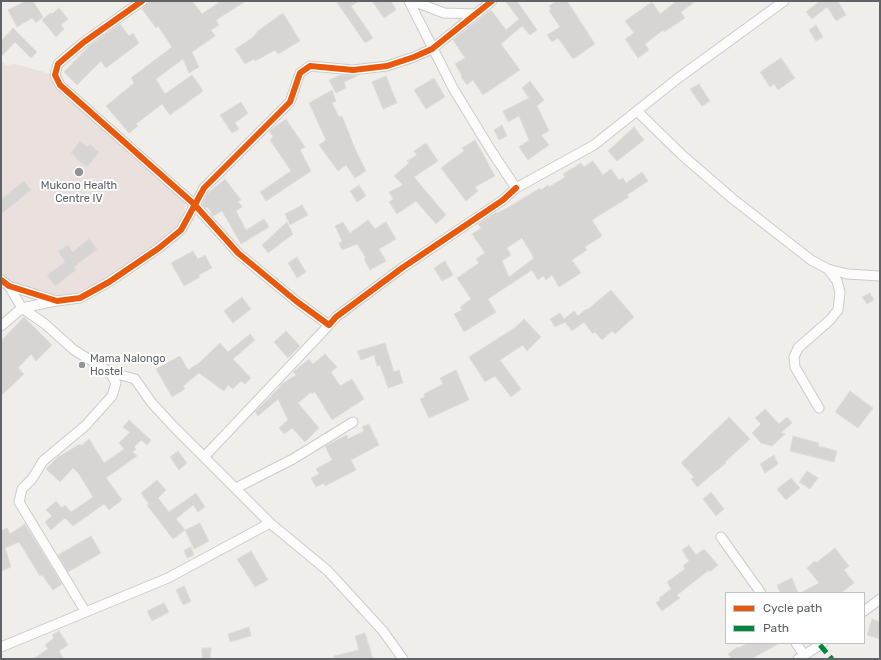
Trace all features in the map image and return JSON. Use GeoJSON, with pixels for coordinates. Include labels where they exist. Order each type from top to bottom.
{"type":"FeatureCollection","features":[{"type":"Feature","properties":{"kind":"street"},"geometry":{"type":"LineString","coordinates":[[142,1],[79,46],[58,64],[55,69],[55,75],[60,85],[194,204],[238,253],[296,301],[329,325]]}},
{"type":"Feature","properties":{"kind":"street"},"geometry":{"type":"LineString","coordinates":[[408,1],[432,49],[488,146],[516,188]]}},
{"type":"Feature","properties":{"kind":"street"},"geometry":{"type":"LineString","coordinates":[[413,1],[444,13],[476,14]]}},
{"type":"Feature","properties":{"kind":"street"},"geometry":{"type":"LineString","coordinates":[[1,326],[22,308],[80,298],[109,282],[159,248],[181,230],[204,188],[290,102],[300,73],[310,66],[353,70],[387,66],[432,49],[492,1]]}},
{"type":"Feature","properties":{"kind":"street"},"geometry":{"type":"LineString","coordinates":[[204,457],[336,317],[402,268],[503,200],[516,188],[594,144],[677,79],[784,1]]}},
{"type":"Feature","properties":{"kind":"street"},"geometry":{"type":"LineString","coordinates":[[637,111],[682,155],[732,199],[811,260],[828,269],[847,274],[880,276]]}},
{"type":"Feature","properties":{"kind":"street"},"geometry":{"type":"LineString","coordinates":[[819,408],[795,367],[794,357],[798,348],[830,320],[838,310],[840,292],[837,281],[828,269]]}},
{"type":"Feature","properties":{"kind":"street"},"geometry":{"type":"LineString","coordinates":[[1,280],[9,286],[57,301]]}},
{"type":"Feature","properties":{"kind":"street"},"geometry":{"type":"LineString","coordinates":[[9,286],[22,308],[45,324],[74,350],[110,372],[136,379],[151,402],[204,457],[270,523],[328,571],[383,631],[403,659]]}},
{"type":"Feature","properties":{"kind":"street"},"geometry":{"type":"LineString","coordinates":[[85,611],[20,502],[22,489],[32,479],[43,461],[85,426],[112,396],[116,383],[110,372]]}},
{"type":"Feature","properties":{"kind":"street"},"geometry":{"type":"LineString","coordinates":[[236,488],[293,459],[354,422]]}},
{"type":"Feature","properties":{"kind":"street"},"geometry":{"type":"LineString","coordinates":[[1,647],[168,578],[270,523]]}},
{"type":"Feature","properties":{"kind":"street"},"geometry":{"type":"LineString","coordinates":[[721,536],[760,592]]}},
{"type":"Feature","properties":{"kind":"street"},"geometry":{"type":"LineString","coordinates":[[865,610],[880,599]]}},
{"type":"Feature","properties":{"kind":"street"},"geometry":{"type":"LineString","coordinates":[[796,644],[801,657],[821,644]]}},
{"type":"Feature","properties":{"kind":"shaded area","name":"Mukono Health Centre IV"},"geometry":{"type":"Polygon","coordinates":[[[1,61],[6,65],[15,64],[51,74],[69,100],[186,196],[183,226],[91,292],[62,300],[18,286],[1,274],[1,61]]]}},
{"type":"Feature","properties":{"kind":"building"},"geometry":{"type":"Polygon","coordinates":[[[26,1],[33,1],[43,17],[36,23],[32,18],[17,27],[8,10],[26,1]]]}},
{"type":"Feature","properties":{"kind":"building"},"geometry":{"type":"Polygon","coordinates":[[[149,1],[192,1],[202,14],[221,1],[246,1],[216,20],[219,25],[211,30],[215,36],[192,52],[199,67],[189,73],[183,59],[156,79],[165,94],[192,75],[203,91],[170,115],[162,104],[136,124],[138,126],[129,133],[106,106],[134,83],[131,78],[172,47],[158,26],[156,28],[142,9],[149,1]]]}},
{"type":"Feature","properties":{"kind":"building"},"geometry":{"type":"Polygon","coordinates":[[[336,1],[359,1],[351,6],[373,38],[365,43],[336,1]]]}},
{"type":"Feature","properties":{"kind":"building"},"geometry":{"type":"Polygon","coordinates":[[[372,1],[391,1],[396,10],[384,18],[372,1]]]}},
{"type":"Feature","properties":{"kind":"building"},"geometry":{"type":"Polygon","coordinates":[[[505,1],[517,1],[537,30],[530,35],[522,26],[501,44],[520,70],[483,95],[473,80],[467,85],[461,77],[462,76],[455,64],[465,58],[453,40],[491,10],[506,30],[519,19],[505,1]]]}},
{"type":"Feature","properties":{"kind":"building"},"geometry":{"type":"Polygon","coordinates":[[[556,1],[567,1],[595,44],[573,59],[558,38],[552,42],[547,35],[560,27],[549,11],[551,9],[549,6],[556,1]]]}},
{"type":"Feature","properties":{"kind":"building"},"geometry":{"type":"Polygon","coordinates":[[[677,1],[696,1],[681,12],[685,18],[664,32],[663,30],[645,44],[649,50],[638,58],[625,39],[634,33],[625,21],[652,2],[660,14],[677,1]]]}},
{"type":"Feature","properties":{"kind":"building"},"geometry":{"type":"Polygon","coordinates":[[[820,1],[838,1],[846,15],[836,21],[827,7],[812,19],[806,12],[820,1]]]}},
{"type":"Feature","properties":{"kind":"building"},"geometry":{"type":"Polygon","coordinates":[[[59,8],[68,19],[61,25],[64,29],[56,37],[42,20],[59,8]]]}},
{"type":"Feature","properties":{"kind":"building"},"geometry":{"type":"Polygon","coordinates":[[[283,13],[300,41],[278,54],[275,50],[255,61],[254,59],[245,64],[235,49],[252,38],[258,31],[283,13]]]}},
{"type":"Feature","properties":{"kind":"building"},"geometry":{"type":"Polygon","coordinates":[[[120,24],[129,36],[133,33],[139,43],[106,68],[101,61],[77,85],[64,72],[89,46],[120,24]]]}},
{"type":"Feature","properties":{"kind":"building"},"geometry":{"type":"Polygon","coordinates":[[[816,25],[823,37],[816,41],[809,30],[816,25]]]}},
{"type":"Feature","properties":{"kind":"building"},"geometry":{"type":"Polygon","coordinates":[[[13,28],[37,52],[31,58],[15,42],[1,57],[1,41],[13,28]]]}},
{"type":"Feature","properties":{"kind":"building"},"geometry":{"type":"Polygon","coordinates":[[[781,58],[795,78],[778,90],[774,84],[770,87],[760,72],[781,58]]]}},
{"type":"Feature","properties":{"kind":"building"},"geometry":{"type":"Polygon","coordinates":[[[341,75],[357,76],[344,82],[346,88],[336,93],[329,80],[341,75]]]}},
{"type":"Feature","properties":{"kind":"building"},"geometry":{"type":"Polygon","coordinates":[[[386,76],[397,103],[383,109],[372,82],[386,76]]]}},
{"type":"Feature","properties":{"kind":"building"},"geometry":{"type":"Polygon","coordinates":[[[434,78],[445,97],[426,109],[414,90],[434,78]]]}},
{"type":"Feature","properties":{"kind":"building"},"geometry":{"type":"Polygon","coordinates":[[[530,81],[544,100],[537,106],[549,131],[541,135],[549,145],[528,160],[519,147],[529,140],[519,116],[508,122],[503,111],[529,98],[522,88],[530,81]]]}},
{"type":"Feature","properties":{"kind":"building"},"geometry":{"type":"Polygon","coordinates":[[[699,84],[710,101],[702,106],[690,89],[699,84]]]}},
{"type":"Feature","properties":{"kind":"building"},"geometry":{"type":"Polygon","coordinates":[[[332,90],[336,101],[332,103],[339,117],[342,116],[366,171],[355,178],[346,165],[338,171],[319,145],[326,140],[309,103],[332,90]]]}},
{"type":"Feature","properties":{"kind":"building"},"geometry":{"type":"Polygon","coordinates":[[[241,102],[248,113],[235,123],[239,129],[232,133],[220,115],[241,102]]]}},
{"type":"Feature","properties":{"kind":"building"},"geometry":{"type":"Polygon","coordinates":[[[286,119],[305,147],[300,150],[311,171],[266,201],[260,192],[291,171],[270,140],[273,137],[269,131],[286,119]]]}},
{"type":"Feature","properties":{"kind":"building"},"geometry":{"type":"Polygon","coordinates":[[[502,125],[507,136],[499,140],[494,130],[502,125]]]}},
{"type":"Feature","properties":{"kind":"building"},"geometry":{"type":"Polygon","coordinates":[[[634,127],[644,140],[617,161],[608,151],[634,127]]]}},
{"type":"Feature","properties":{"kind":"building"},"geometry":{"type":"Polygon","coordinates":[[[475,140],[495,176],[475,187],[478,191],[466,201],[441,168],[464,151],[462,148],[475,140]]]}},
{"type":"Feature","properties":{"kind":"building"},"geometry":{"type":"Polygon","coordinates":[[[80,141],[87,147],[90,144],[99,152],[87,167],[76,159],[77,158],[71,153],[80,141]]]}},
{"type":"Feature","properties":{"kind":"building"},"geometry":{"type":"Polygon","coordinates":[[[426,143],[438,161],[414,177],[446,215],[436,224],[416,201],[397,214],[389,202],[393,199],[389,192],[403,185],[394,176],[409,163],[407,161],[417,155],[414,151],[426,143]]]}},
{"type":"Feature","properties":{"kind":"building"},"geometry":{"type":"Polygon","coordinates":[[[593,161],[603,175],[611,169],[619,180],[623,178],[626,183],[642,172],[648,181],[627,195],[629,197],[592,220],[602,236],[585,247],[587,250],[572,260],[581,273],[559,287],[552,275],[546,280],[543,276],[538,280],[532,270],[488,299],[496,312],[464,332],[454,314],[462,310],[460,307],[471,299],[457,278],[479,263],[476,259],[485,253],[472,234],[481,228],[478,224],[496,212],[497,213],[509,207],[540,188],[541,190],[548,185],[549,187],[565,177],[563,174],[581,163],[584,167],[593,161]],[[522,238],[507,248],[511,255],[502,261],[509,277],[534,258],[522,238]]]}},
{"type":"Feature","properties":{"kind":"building"},"geometry":{"type":"Polygon","coordinates":[[[225,179],[241,200],[238,201],[242,207],[236,211],[246,230],[264,219],[269,227],[241,244],[222,211],[213,216],[208,207],[206,208],[202,204],[207,194],[225,179]]]}},
{"type":"Feature","properties":{"kind":"building"},"geometry":{"type":"Polygon","coordinates":[[[24,181],[31,190],[1,214],[1,199],[24,181]]]}},
{"type":"Feature","properties":{"kind":"building"},"geometry":{"type":"Polygon","coordinates":[[[359,185],[366,196],[357,202],[350,191],[359,185]]]}},
{"type":"Feature","properties":{"kind":"building"},"geometry":{"type":"Polygon","coordinates":[[[302,205],[308,215],[290,225],[285,214],[302,205]]]}},
{"type":"Feature","properties":{"kind":"building"},"geometry":{"type":"Polygon","coordinates":[[[368,220],[375,229],[386,222],[396,239],[379,249],[386,261],[370,270],[364,259],[366,258],[357,244],[342,250],[339,243],[342,241],[335,226],[343,222],[350,233],[368,220]]]}},
{"type":"Feature","properties":{"kind":"building"},"geometry":{"type":"Polygon","coordinates":[[[287,222],[293,234],[268,253],[262,245],[287,222]]]}},
{"type":"Feature","properties":{"kind":"building"},"geometry":{"type":"Polygon","coordinates":[[[89,239],[97,249],[74,267],[76,270],[55,286],[47,275],[65,262],[58,251],[68,245],[73,252],[89,239]]]}},
{"type":"Feature","properties":{"kind":"building"},"geometry":{"type":"Polygon","coordinates":[[[193,251],[198,259],[205,255],[212,268],[184,286],[171,263],[193,251]]]}},
{"type":"Feature","properties":{"kind":"building"},"geometry":{"type":"Polygon","coordinates":[[[297,257],[306,272],[297,278],[288,263],[297,257]]]}},
{"type":"Feature","properties":{"kind":"building"},"geometry":{"type":"Polygon","coordinates":[[[445,261],[453,275],[442,281],[434,268],[445,261]]]}},
{"type":"Feature","properties":{"kind":"building"},"geometry":{"type":"Polygon","coordinates":[[[611,290],[634,317],[615,334],[612,331],[602,340],[595,332],[593,334],[584,322],[572,331],[565,322],[555,327],[550,319],[560,313],[564,319],[574,311],[578,316],[611,290]]]}},
{"type":"Feature","properties":{"kind":"building"},"geometry":{"type":"Polygon","coordinates":[[[870,293],[874,300],[867,304],[862,297],[870,293]]]}},
{"type":"Feature","properties":{"kind":"building"},"geometry":{"type":"Polygon","coordinates":[[[242,297],[251,309],[233,323],[224,311],[242,297]]]}},
{"type":"Feature","properties":{"kind":"building"},"geometry":{"type":"Polygon","coordinates":[[[24,317],[52,345],[36,361],[31,354],[18,368],[24,374],[1,396],[1,341],[24,317]]]}},
{"type":"Feature","properties":{"kind":"building"},"geometry":{"type":"Polygon","coordinates":[[[524,319],[541,337],[527,351],[523,345],[500,360],[521,389],[511,397],[495,376],[485,382],[469,357],[516,327],[524,319]]]}},
{"type":"Feature","properties":{"kind":"building"},"geometry":{"type":"Polygon","coordinates":[[[286,331],[300,346],[288,358],[274,342],[286,331]]]}},
{"type":"Feature","properties":{"kind":"building"},"geometry":{"type":"Polygon","coordinates":[[[250,334],[255,340],[233,359],[251,378],[245,384],[241,381],[233,389],[228,385],[224,391],[199,373],[183,386],[185,389],[172,397],[156,369],[180,356],[188,370],[199,363],[220,343],[228,352],[250,334]]]}},
{"type":"Feature","properties":{"kind":"building"},"geometry":{"type":"Polygon","coordinates":[[[385,343],[394,372],[399,370],[403,383],[388,388],[380,365],[377,366],[374,355],[361,360],[357,351],[385,343]]]}},
{"type":"Feature","properties":{"kind":"building"},"geometry":{"type":"Polygon","coordinates":[[[325,354],[337,367],[331,372],[340,386],[352,379],[364,399],[332,420],[315,392],[312,394],[311,392],[298,403],[319,428],[305,442],[292,428],[284,434],[279,428],[288,420],[278,399],[258,416],[255,412],[280,387],[280,385],[296,375],[293,372],[309,359],[313,364],[325,354]]]}},
{"type":"Feature","properties":{"kind":"building"},"geometry":{"type":"Polygon","coordinates":[[[456,370],[469,400],[429,418],[420,399],[425,397],[424,394],[443,384],[440,378],[456,370]]]}},
{"type":"Feature","properties":{"kind":"building"},"geometry":{"type":"Polygon","coordinates":[[[850,391],[873,408],[858,428],[835,412],[850,391]]]}},
{"type":"Feature","properties":{"kind":"building"},"geometry":{"type":"Polygon","coordinates":[[[765,409],[779,424],[787,417],[792,423],[781,433],[785,434],[772,446],[761,443],[752,433],[761,424],[755,418],[765,409]]]}},
{"type":"Feature","properties":{"kind":"building"},"geometry":{"type":"Polygon","coordinates":[[[729,417],[750,439],[725,462],[726,463],[697,487],[691,479],[694,477],[681,463],[729,417]]]}},
{"type":"Feature","properties":{"kind":"building"},"geometry":{"type":"Polygon","coordinates":[[[129,420],[151,440],[147,445],[141,440],[134,447],[136,449],[133,452],[137,456],[106,478],[122,500],[109,510],[104,504],[73,526],[65,518],[51,530],[45,522],[52,516],[46,510],[56,501],[62,508],[65,505],[71,512],[93,497],[79,474],[73,468],[60,482],[46,469],[58,457],[80,444],[81,446],[89,439],[104,463],[124,449],[119,443],[130,432],[123,427],[129,420]]]}},
{"type":"Feature","properties":{"kind":"building"},"geometry":{"type":"Polygon","coordinates":[[[369,424],[379,445],[351,460],[356,470],[325,486],[324,483],[316,487],[311,478],[319,474],[316,469],[332,460],[325,446],[347,435],[348,439],[364,431],[362,427],[369,424]]]}},
{"type":"Feature","properties":{"kind":"building"},"geometry":{"type":"Polygon","coordinates":[[[793,436],[819,443],[818,446],[837,451],[834,462],[790,451],[793,436]]]}},
{"type":"Feature","properties":{"kind":"building"},"geometry":{"type":"Polygon","coordinates":[[[178,451],[187,463],[179,470],[170,457],[178,451]]]}},
{"type":"Feature","properties":{"kind":"building"},"geometry":{"type":"Polygon","coordinates":[[[774,455],[778,464],[765,473],[760,464],[774,455]]]}},
{"type":"Feature","properties":{"kind":"building"},"geometry":{"type":"Polygon","coordinates":[[[807,471],[818,478],[810,489],[799,482],[807,471]]]}},
{"type":"Feature","properties":{"kind":"building"},"geometry":{"type":"Polygon","coordinates":[[[791,478],[800,488],[786,500],[777,489],[791,478]]]}},
{"type":"Feature","properties":{"kind":"building"},"geometry":{"type":"Polygon","coordinates":[[[157,480],[166,490],[158,498],[169,512],[196,493],[205,507],[198,512],[193,505],[176,519],[185,530],[173,539],[147,505],[149,504],[141,493],[157,480]]]}},
{"type":"Feature","properties":{"kind":"building"},"geometry":{"type":"Polygon","coordinates":[[[711,492],[724,509],[716,516],[703,499],[711,492]]]}},
{"type":"Feature","properties":{"kind":"building"},"geometry":{"type":"Polygon","coordinates":[[[200,523],[209,541],[194,549],[185,530],[200,523]]]}},
{"type":"Feature","properties":{"kind":"building"},"geometry":{"type":"Polygon","coordinates":[[[25,524],[62,584],[53,590],[42,575],[40,576],[19,542],[5,548],[11,567],[1,571],[1,531],[7,528],[10,534],[25,524]]]}},
{"type":"Feature","properties":{"kind":"building"},"geometry":{"type":"Polygon","coordinates":[[[91,536],[101,553],[68,572],[58,555],[91,536]]]}},
{"type":"Feature","properties":{"kind":"building"},"geometry":{"type":"Polygon","coordinates":[[[689,545],[696,555],[704,549],[718,565],[710,572],[709,570],[677,595],[680,598],[662,611],[656,603],[660,600],[659,598],[671,589],[667,582],[685,569],[683,566],[689,561],[682,550],[689,545]]]}},
{"type":"Feature","properties":{"kind":"building"},"geometry":{"type":"Polygon","coordinates":[[[191,547],[194,555],[187,558],[184,550],[191,547]]]}},
{"type":"Feature","properties":{"kind":"building"},"geometry":{"type":"Polygon","coordinates":[[[835,548],[849,566],[844,570],[854,583],[842,592],[802,592],[819,583],[807,568],[815,561],[816,563],[835,548]]]}},
{"type":"Feature","properties":{"kind":"building"},"geometry":{"type":"Polygon","coordinates":[[[251,551],[268,580],[255,587],[237,559],[251,551]]]}},
{"type":"Feature","properties":{"kind":"building"},"geometry":{"type":"Polygon","coordinates":[[[792,578],[798,592],[780,592],[777,585],[792,578]]]}},
{"type":"Feature","properties":{"kind":"building"},"geometry":{"type":"Polygon","coordinates":[[[184,586],[191,601],[183,605],[176,590],[184,586]]]}},
{"type":"Feature","properties":{"kind":"building"},"geometry":{"type":"Polygon","coordinates":[[[164,603],[169,612],[152,621],[147,611],[164,603]]]}},
{"type":"Feature","properties":{"kind":"building"},"geometry":{"type":"Polygon","coordinates":[[[872,619],[880,622],[880,639],[867,635],[872,619]]]}},
{"type":"Feature","properties":{"kind":"building"},"geometry":{"type":"Polygon","coordinates":[[[249,627],[251,636],[230,642],[228,634],[249,627]]]}},
{"type":"Feature","properties":{"kind":"building"},"geometry":{"type":"Polygon","coordinates":[[[59,631],[68,645],[59,651],[64,659],[33,659],[48,649],[45,645],[54,638],[52,635],[59,631]]]}},
{"type":"Feature","properties":{"kind":"building"},"geometry":{"type":"Polygon","coordinates":[[[365,633],[373,659],[334,659],[334,656],[359,650],[355,636],[365,633]]]}},
{"type":"Feature","properties":{"kind":"building"},"geometry":{"type":"Polygon","coordinates":[[[746,644],[778,644],[751,659],[732,659],[728,654],[737,647],[738,648],[746,644]]]}},
{"type":"Feature","properties":{"kind":"building"},"geometry":{"type":"Polygon","coordinates":[[[202,648],[211,648],[210,659],[202,659],[202,648]]]}},
{"type":"Feature","properties":{"kind":"marked path"},"geometry":{"type":"LineString","coordinates":[[820,645],[832,659]]}},
{"type":"Feature","properties":{"kind":"cycle path"},"geometry":{"type":"LineString","coordinates":[[142,1],[84,42],[58,64],[55,75],[60,85],[194,204],[238,253],[296,301],[329,325],[336,317],[402,268],[503,200],[516,188]]}},
{"type":"Feature","properties":{"kind":"cycle path"},"geometry":{"type":"LineString","coordinates":[[1,280],[9,286],[57,301],[80,298],[109,282],[159,248],[181,230],[204,188],[290,102],[300,73],[310,66],[353,70],[387,66],[414,57],[432,49],[492,1]]}},
{"type":"Feature","properties":{"kind":"place","name":"Mukono Health Centre IV"},"geometry":{"type":"Point","coordinates":[79,172]}},
{"type":"Feature","properties":{"kind":"place","name":"Mama Nalongo Hostel"},"geometry":{"type":"Point","coordinates":[82,365]}}]}
